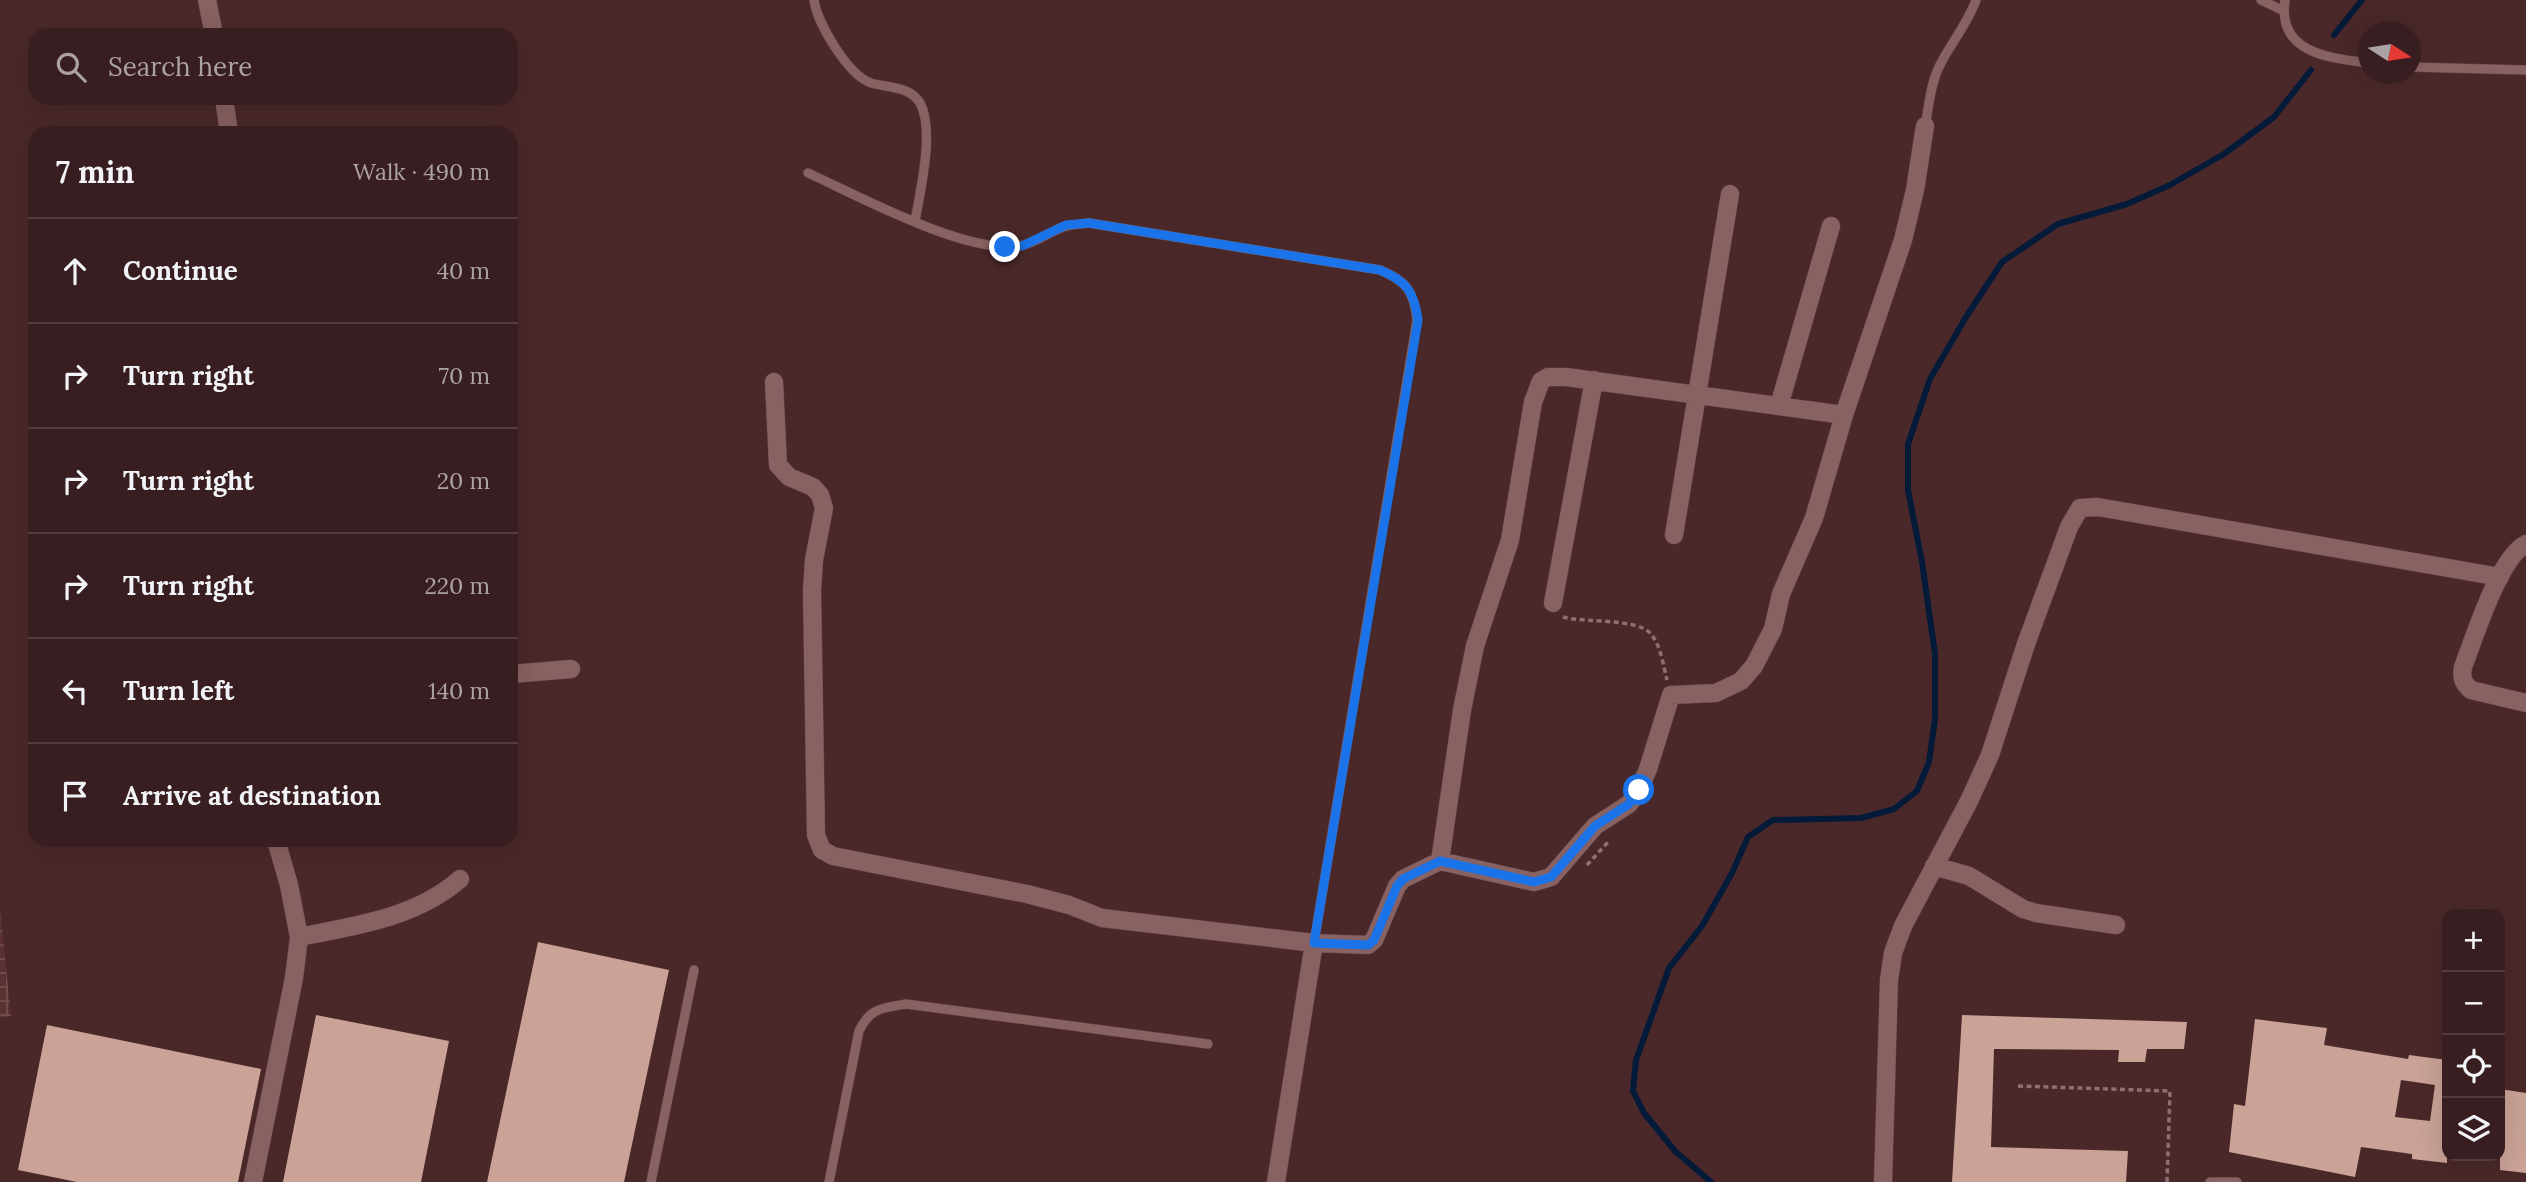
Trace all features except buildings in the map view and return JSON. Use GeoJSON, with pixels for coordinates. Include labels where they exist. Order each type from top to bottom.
{"type":"FeatureCollection","features":[{"type":"Feature","properties":{"kind":"street"},"geometry":{"type":"LineString","coordinates":[[207,0],[213,28]]}},
{"type":"Feature","properties":{"kind":"street"},"geometry":{"type":"LineString","coordinates":[[225,105],[228,126]]}},
{"type":"Feature","properties":{"kind":"street"},"geometry":{"type":"LineString","coordinates":[[774,382],[778,465],[789,477],[813,487],[820,495],[824,508],[814,560],[812,591],[816,835],[822,850],[833,856],[1027,894],[1069,905],[1102,918],[1314,943],[1368,945],[1374,940],[1397,886],[1403,879],[1440,861],[1534,882],[1551,877],[1595,826],[1629,804],[1639,790],[1671,695],[1716,693],[1741,681],[1754,666],[1773,629],[1781,594],[1814,517],[1844,415],[1903,240],[1915,190],[1925,126]]}},
{"type":"Feature","properties":{"kind":"street"},"geometry":{"type":"LineString","coordinates":[[1674,535],[1730,194]]}},
{"type":"Feature","properties":{"kind":"street"},"geometry":{"type":"LineString","coordinates":[[1779,406],[1831,226]]}},
{"type":"Feature","properties":{"kind":"street"},"geometry":{"type":"LineString","coordinates":[[1440,861],[1462,710],[1475,646],[1510,540],[1536,389],[1541,381],[1548,377],[1594,380],[1844,415]]}},
{"type":"Feature","properties":{"kind":"street"},"geometry":{"type":"LineString","coordinates":[[1553,603],[1594,380]]}},
{"type":"Feature","properties":{"kind":"street"},"geometry":{"type":"LineString","coordinates":[[1883,1182],[1889,980],[1893,953],[1903,926],[1969,801],[1990,755],[2025,644],[2069,527],[2080,508],[2098,507],[2500,577]]}},
{"type":"Feature","properties":{"kind":"street"},"geometry":{"type":"LineString","coordinates":[[2526,544],[2515,551],[2500,577],[2467,656],[2461,678],[2471,690],[2526,704]]}},
{"type":"Feature","properties":{"kind":"street"},"geometry":{"type":"LineString","coordinates":[[518,673],[571,669]]}},
{"type":"Feature","properties":{"kind":"street"},"geometry":{"type":"LineString","coordinates":[[253,1182],[294,978],[299,937],[278,847]]}},
{"type":"Feature","properties":{"kind":"street"},"geometry":{"type":"LineString","coordinates":[[1934,866],[1969,876],[2023,909],[2116,925]]}},
{"type":"Feature","properties":{"kind":"street"},"geometry":{"type":"LineString","coordinates":[[299,937],[411,909],[438,897],[460,879]]}},
{"type":"Feature","properties":{"kind":"street"},"geometry":{"type":"LineString","coordinates":[[1276,1182],[1314,943]]}},
{"type":"Feature","properties":{"kind":"lane"},"geometry":{"type":"LineString","coordinates":[[814,0],[831,41],[851,68],[869,82],[910,92],[920,104],[926,127],[925,162],[915,221]]}},
{"type":"Feature","properties":{"kind":"lane"},"geometry":{"type":"LineString","coordinates":[[1925,126],[1938,68],[1966,23],[1976,0]]}},
{"type":"Feature","properties":{"kind":"lane"},"geometry":{"type":"LineString","coordinates":[[2262,0],[2284,11]]}},
{"type":"Feature","properties":{"kind":"lane"},"geometry":{"type":"LineString","coordinates":[[2285,0],[2287,28],[2298,44],[2313,52],[2358,62]]}},
{"type":"Feature","properties":{"kind":"lane"},"geometry":{"type":"LineString","coordinates":[[2421,67],[2526,70]]}},
{"type":"Feature","properties":{"kind":"lane"},"geometry":{"type":"LineString","coordinates":[[808,173],[951,236],[1005,247],[1022,246],[1066,225],[1089,223],[1380,270],[1407,286],[1415,301],[1418,320],[1314,943]]}},
{"type":"Feature","properties":{"kind":"lane"},"geometry":{"type":"LineString","coordinates":[[651,1182],[694,970]]}},
{"type":"Feature","properties":{"kind":"lane"},"geometry":{"type":"LineString","coordinates":[[829,1182],[859,1031],[866,1017],[881,1008],[906,1004],[1208,1044]]}},
{"type":"Feature","properties":{"kind":"lane"},"geometry":{"type":"LineString","coordinates":[[2210,1182],[2237,1182]]}},
{"type":"Feature","properties":{"kind":"path"},"geometry":{"type":"LineString","coordinates":[[1553,603],[1555,612],[1564,617],[1629,625],[1649,632],[1662,658],[1671,695]]}},
{"type":"Feature","properties":{"kind":"path"},"geometry":{"type":"LineString","coordinates":[[2018,1086],[2170,1091],[2167,1182]]}},
{"type":"Feature","properties":{"kind":"shaded area"},"geometry":{"type":"Polygon","coordinates":[[[0,909],[11,1016],[0,1018],[0,909]]]}},
{"type":"Feature","properties":{"kind":"waterway"},"geometry":{"type":"LineString","coordinates":[[2334,35],[2362,0]]}},
{"type":"Feature","properties":{"kind":"waterway"},"geometry":{"type":"LineString","coordinates":[[1711,1182],[1675,1151],[1644,1113],[1633,1091],[1636,1060],[1669,968],[1702,926],[1732,873],[1748,837],[1773,820],[1861,818],[1894,809],[1917,791],[1929,762],[1935,719],[1935,654],[1922,562],[1908,490],[1908,444],[1930,379],[2002,262],[2058,224],[2127,204],[2170,185],[2224,154],[2274,117],[2311,70]]}},
{"type":"Feature","properties":{"kind":"route"},"geometry":{"type":"LineString","coordinates":[[1005,247],[1022,246],[1066,225],[1089,223],[1380,270],[1407,286],[1415,301],[1418,320],[1314,943],[1368,945],[1374,940],[1397,886],[1403,879],[1440,861],[1534,882],[1543,881],[1563,865],[1595,826],[1629,804],[1639,790]]}}]}
